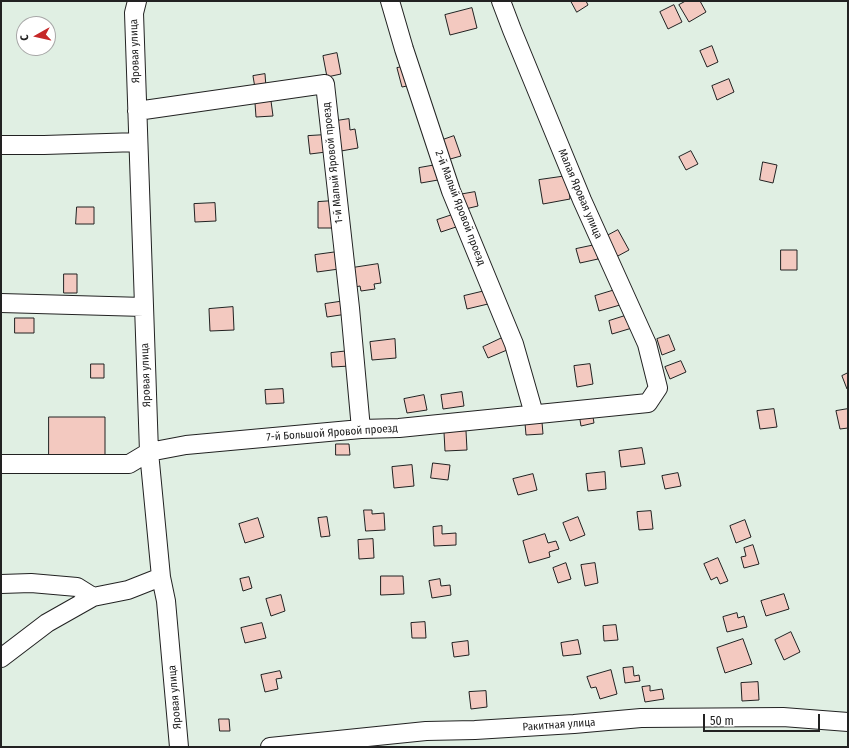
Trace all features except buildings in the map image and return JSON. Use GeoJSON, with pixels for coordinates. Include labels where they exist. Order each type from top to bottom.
{"type":"FeatureCollection","features":[{"type":"Feature","properties":{"kind":"street","name":"Яровая улица"},"geometry":{"type":"LineString","coordinates":[[137,1],[134,13],[149,452],[161,577],[166,601],[179,747]]}},
{"type":"Feature","properties":{"kind":"street","name":"2-й Малый Яровой проезд"},"geometry":{"type":"LineString","coordinates":[[390,1],[404,49],[451,191],[514,344],[534,414]]}},
{"type":"Feature","properties":{"kind":"street","name":"Малая Яровая улица"},"geometry":{"type":"LineString","coordinates":[[501,1],[582,200],[647,344],[658,388]]}},
{"type":"Feature","properties":{"kind":"street","name":"1-й Малый Яровой проезд"},"geometry":{"type":"LineString","coordinates":[[137,111],[325,84],[350,308],[361,429]]}},
{"type":"Feature","properties":{"kind":"street"},"geometry":{"type":"LineString","coordinates":[[1,145],[138,142]]}},
{"type":"Feature","properties":{"kind":"street"},"geometry":{"type":"LineString","coordinates":[[1,302],[144,308]]}},
{"type":"Feature","properties":{"kind":"street","name":"7-й Большой Яровой проезд"},"geometry":{"type":"LineString","coordinates":[[1,464],[129,464],[149,452],[186,445],[361,429],[399,428],[648,403],[658,388]]}},
{"type":"Feature","properties":{"kind":"street"},"geometry":{"type":"LineString","coordinates":[[1,658],[47,623],[94,597],[128,590],[161,577]]}},
{"type":"Feature","properties":{"kind":"street"},"geometry":{"type":"LineString","coordinates":[[1,584],[31,583],[77,586],[94,597]]}},
{"type":"Feature","properties":{"kind":"street","name":"Ракитная улица"},"geometry":{"type":"LineString","coordinates":[[270,747],[426,730],[475,730],[641,718],[783,717],[848,722]]}},
{"type":"Feature","properties":{"kind":"green space"},"geometry":{"type":"Polygon","coordinates":[[[1,1],[848,1],[848,747],[1,747],[1,1]]]}}]}
